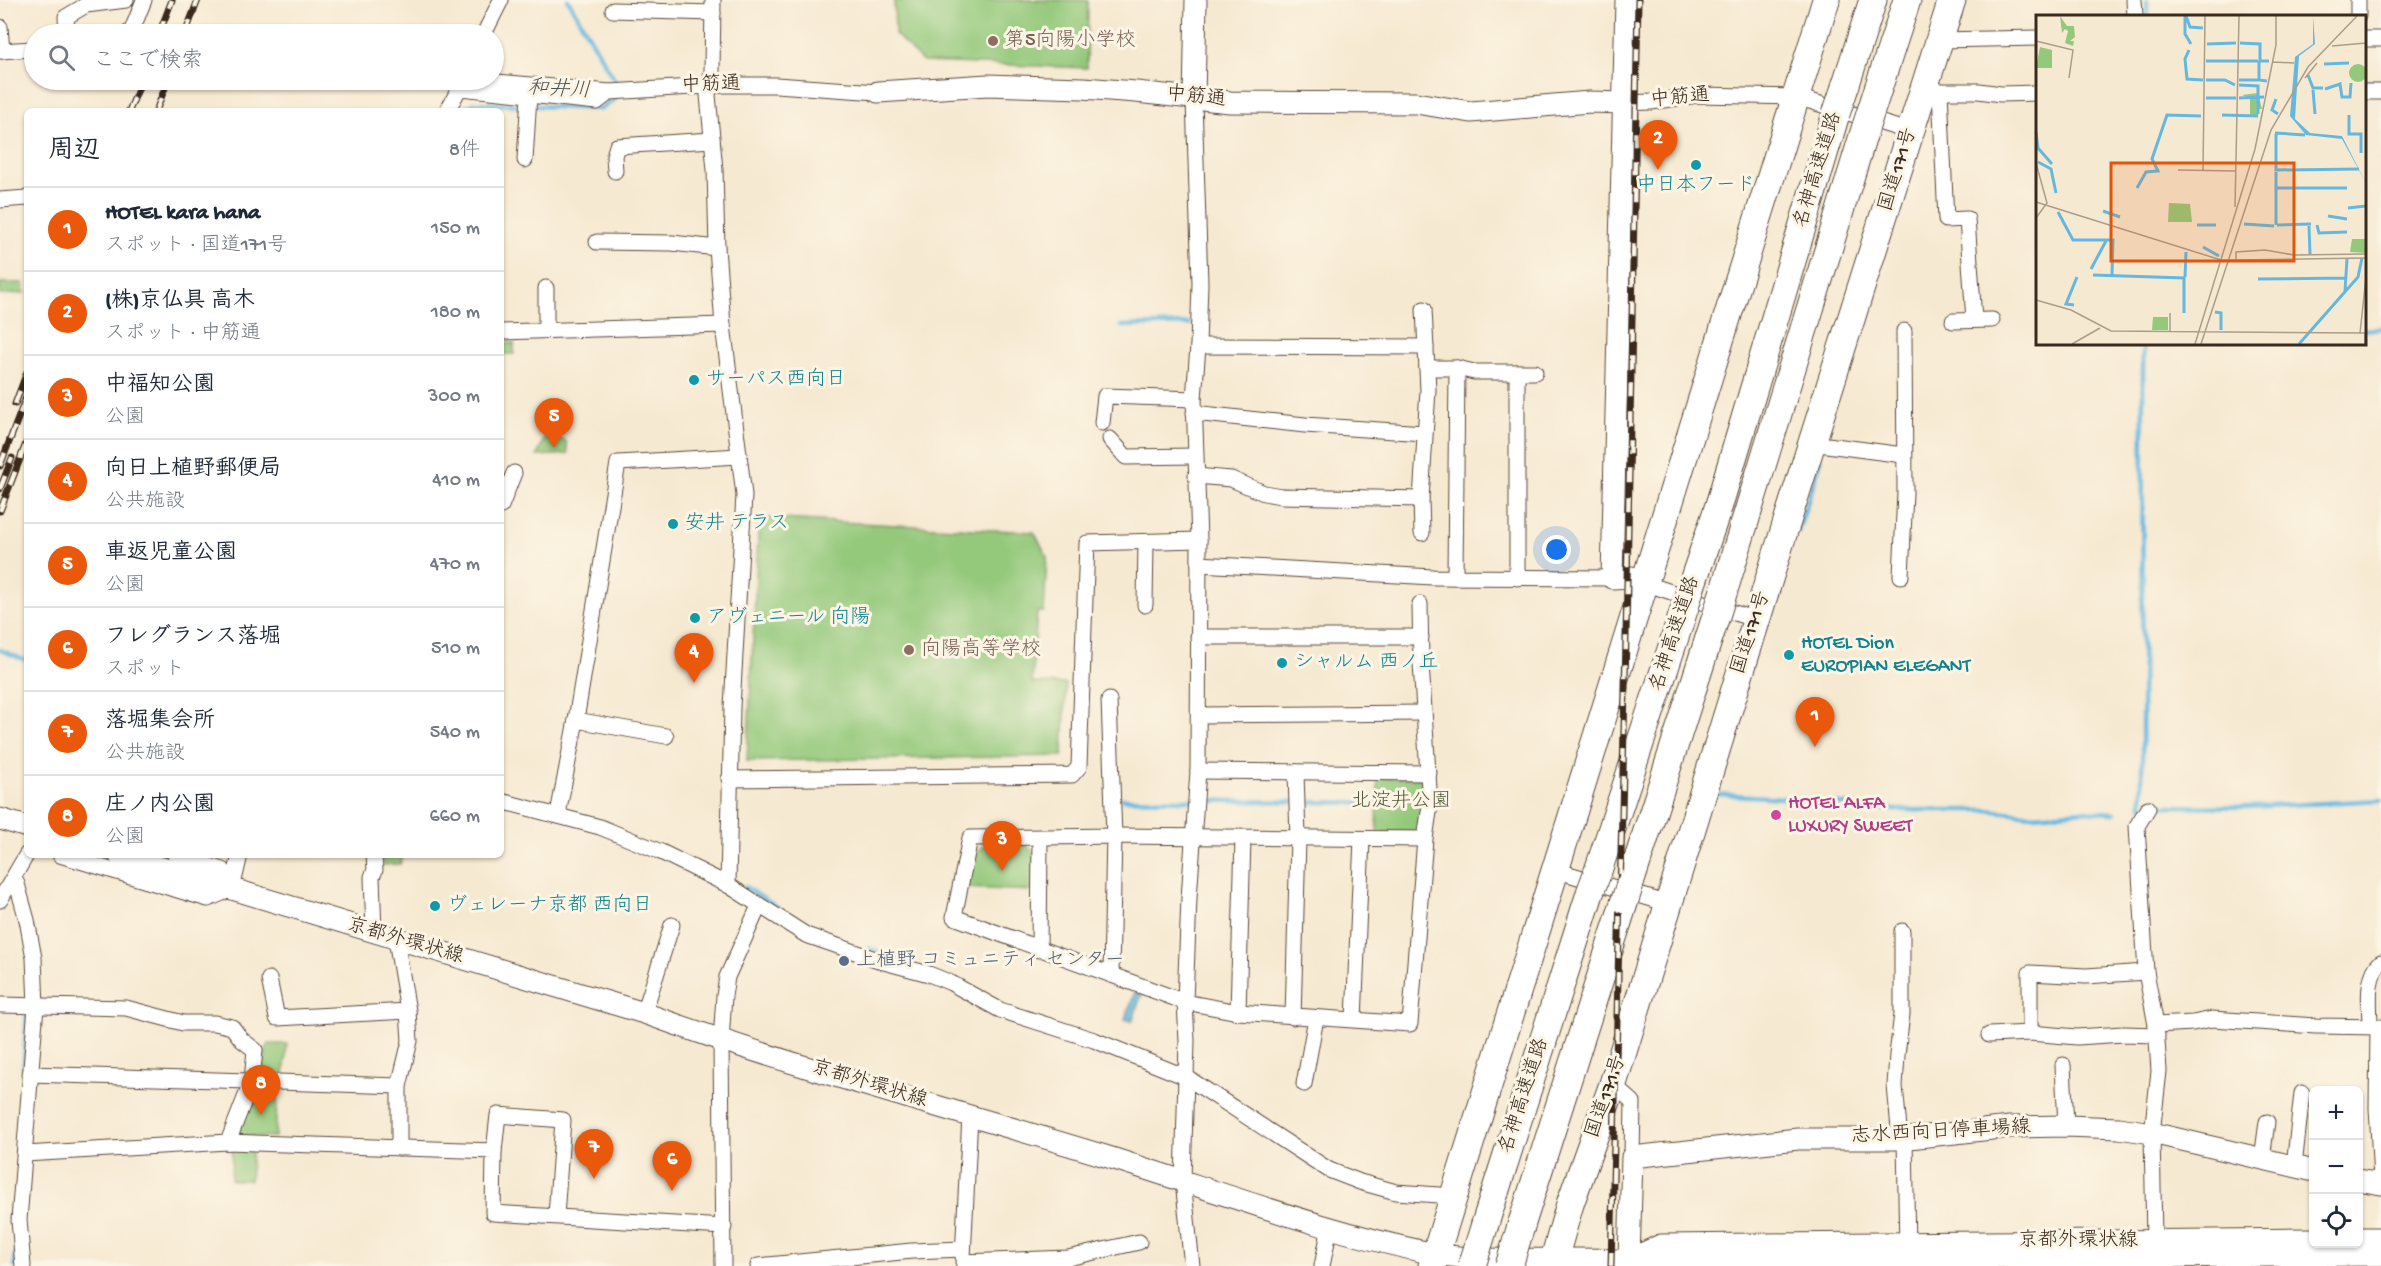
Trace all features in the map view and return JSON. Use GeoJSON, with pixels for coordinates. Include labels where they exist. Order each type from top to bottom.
{"type":"FeatureCollection","features":[{"type":"Feature","properties":{"kind":"highway"},"geometry":{"type":"LineString","coordinates":[[1433,1260],[1826,0]]}},
{"type":"Feature","properties":{"kind":"highway","name":"名神高速道路"},"geometry":{"type":"LineString","coordinates":[[1472,1266],[1594,882],[1719,505],[1836,114],[1873,0]]}},
{"type":"Feature","properties":{"kind":"highway","name":"名神高速道路"},"geometry":{"type":"LineString","coordinates":[[1509,1266],[1718,608],[1907,0]]}},
{"type":"Feature","properties":{"kind":"highway","name":"国道171号"},"geometry":{"type":"LineString","coordinates":[[1553,1263],[1570,1204],[1613,1084],[1756,620],[1911,132],[1932,88],[1939,39],[1952,0]]}},
{"type":"Feature","properties":{"kind":"street"},"geometry":{"type":"LineString","coordinates":[[66,24],[66,17],[86,5],[126,0]]}},
{"type":"Feature","properties":{"kind":"street"},"geometry":{"type":"LineString","coordinates":[[134,24],[144,0]]}},
{"type":"Feature","properties":{"kind":"street"},"geometry":{"type":"LineString","coordinates":[[144,24],[155,0]]}},
{"type":"Feature","properties":{"kind":"street"},"geometry":{"type":"LineString","coordinates":[[489,24],[501,0]]}},
{"type":"Feature","properties":{"kind":"street"},"geometry":{"type":"LineString","coordinates":[[1192,1266],[1184,1181],[1185,1002],[1198,771],[1198,540],[1194,406],[1200,283],[1194,100],[1196,0]]}},
{"type":"Feature","properties":{"kind":"street"},"geometry":{"type":"LineString","coordinates":[[1612,578],[1626,0]]}},
{"type":"Feature","properties":{"kind":"street"},"geometry":{"type":"LineString","coordinates":[[2134,0],[2135,15]]}},
{"type":"Feature","properties":{"kind":"street"},"geometry":{"type":"LineString","coordinates":[[613,10],[713,7],[711,85],[708,95],[715,170],[717,248],[723,325],[744,495],[729,779],[728,885]]}},
{"type":"Feature","properties":{"kind":"street"},"geometry":{"type":"LineString","coordinates":[[0,27],[2,49]]}},
{"type":"Feature","properties":{"kind":"street"},"geometry":{"type":"LineString","coordinates":[[1939,39],[2036,38]]}},
{"type":"Feature","properties":{"kind":"street"},"geometry":{"type":"LineString","coordinates":[[2,49],[24,44]]}},
{"type":"Feature","properties":{"kind":"street"},"geometry":{"type":"LineString","coordinates":[[2,49],[24,49]]}},
{"type":"Feature","properties":{"kind":"street","name":"中筋通"},"geometry":{"type":"LineString","coordinates":[[504,82],[615,92],[711,85],[776,85],[878,92],[988,85],[1136,92],[1194,100],[1230,102],[1416,103],[1472,112],[1590,102],[1651,102],[1697,95],[1797,97],[1911,132]]}},
{"type":"Feature","properties":{"kind":"street"},"geometry":{"type":"LineString","coordinates":[[1974,320],[1967,219],[1946,220],[1932,88],[2001,94],[2036,93]]}},
{"type":"Feature","properties":{"kind":"street"},"geometry":{"type":"LineString","coordinates":[[449,108],[459,90]]}},
{"type":"Feature","properties":{"kind":"street"},"geometry":{"type":"LineString","coordinates":[[496,90],[529,96],[597,102],[615,92]]}},
{"type":"Feature","properties":{"kind":"street"},"geometry":{"type":"LineString","coordinates":[[525,160],[529,96]]}},
{"type":"Feature","properties":{"kind":"street"},"geometry":{"type":"LineString","coordinates":[[615,171],[614,156],[617,146],[712,140]]}},
{"type":"Feature","properties":{"kind":"street"},"geometry":{"type":"LineString","coordinates":[[0,200],[24,198]]}},
{"type":"Feature","properties":{"kind":"street"},"geometry":{"type":"LineString","coordinates":[[597,242],[672,243],[717,248]]}},
{"type":"Feature","properties":{"kind":"street"},"geometry":{"type":"LineString","coordinates":[[546,288],[546,330]]}},
{"type":"Feature","properties":{"kind":"street"},"geometry":{"type":"LineString","coordinates":[[1422,533],[1421,499],[1428,390],[1424,309]]}},
{"type":"Feature","properties":{"kind":"street"},"geometry":{"type":"LineString","coordinates":[[1953,321],[1992,320]]}},
{"type":"Feature","properties":{"kind":"street"},"geometry":{"type":"LineString","coordinates":[[504,332],[723,325]]}},
{"type":"Feature","properties":{"kind":"street"},"geometry":{"type":"LineString","coordinates":[[1901,576],[1905,493],[1904,331]]}},
{"type":"Feature","properties":{"kind":"street"},"geometry":{"type":"LineString","coordinates":[[1198,346],[1426,347]]}},
{"type":"Feature","properties":{"kind":"street"},"geometry":{"type":"LineString","coordinates":[[1427,368],[1457,368],[1474,372],[1535,372]]}},
{"type":"Feature","properties":{"kind":"street"},"geometry":{"type":"LineString","coordinates":[[1455,577],[1457,368]]}},
{"type":"Feature","properties":{"kind":"street"},"geometry":{"type":"LineString","coordinates":[[1517,372],[1517,578]]}},
{"type":"Feature","properties":{"kind":"street"},"geometry":{"type":"LineString","coordinates":[[1102,423],[1105,396],[1194,406],[1305,425],[1424,433]]}},
{"type":"Feature","properties":{"kind":"street"},"geometry":{"type":"LineString","coordinates":[[1110,439],[1126,457],[1195,456]]}},
{"type":"Feature","properties":{"kind":"street"},"geometry":{"type":"LineString","coordinates":[[1812,443],[1903,455]]}},
{"type":"Feature","properties":{"kind":"street"},"geometry":{"type":"LineString","coordinates":[[558,814],[576,720],[618,463],[739,456]]}},
{"type":"Feature","properties":{"kind":"street"},"geometry":{"type":"LineString","coordinates":[[504,499],[514,474]]}},
{"type":"Feature","properties":{"kind":"street"},"geometry":{"type":"LineString","coordinates":[[1196,476],[1231,479],[1264,493],[1281,496],[1421,499]]}},
{"type":"Feature","properties":{"kind":"street"},"geometry":{"type":"LineString","coordinates":[[729,779],[1072,775],[1079,767],[1087,543],[1198,540]]}},
{"type":"Feature","properties":{"kind":"street"},"geometry":{"type":"LineString","coordinates":[[1145,605],[1146,542]]}},
{"type":"Feature","properties":{"kind":"street"},"geometry":{"type":"LineString","coordinates":[[1198,564],[1455,577],[1632,577],[1756,620]]}},
{"type":"Feature","properties":{"kind":"street"},"geometry":{"type":"LineString","coordinates":[[1420,604],[1430,805],[1425,839],[1410,1024],[1238,1012],[1185,1002],[954,917],[970,838],[1114,836],[1425,839]]}},
{"type":"Feature","properties":{"kind":"street"},"geometry":{"type":"LineString","coordinates":[[1198,637],[1421,637]]}},
{"type":"Feature","properties":{"kind":"street"},"geometry":{"type":"LineString","coordinates":[[1109,700],[1114,836],[1111,975]]}},
{"type":"Feature","properties":{"kind":"street"},"geometry":{"type":"LineString","coordinates":[[1198,715],[1424,713]]}},
{"type":"Feature","properties":{"kind":"street"},"geometry":{"type":"LineString","coordinates":[[576,720],[666,736]]}},
{"type":"Feature","properties":{"kind":"street"},"geometry":{"type":"LineString","coordinates":[[1198,771],[1429,772]]}},
{"type":"Feature","properties":{"kind":"street"},"geometry":{"type":"LineString","coordinates":[[1293,1017],[1298,839],[1296,772]]}},
{"type":"Feature","properties":{"kind":"street"},"geometry":{"type":"LineString","coordinates":[[504,802],[558,814],[600,827],[661,852],[728,885],[798,932],[951,983],[1000,1010],[1094,1040],[1186,1077],[1329,1170],[1396,1192],[1454,1196]]}},
{"type":"Feature","properties":{"kind":"street"},"geometry":{"type":"LineString","coordinates":[[2148,808],[2137,826],[2146,972],[2157,1030],[2159,1071],[2152,1133],[2150,1249]]}},
{"type":"Feature","properties":{"kind":"street"},"geometry":{"type":"LineString","coordinates":[[0,819],[24,826]]}},
{"type":"Feature","properties":{"kind":"street"},"geometry":{"type":"LineString","coordinates":[[1039,950],[1040,838]]}},
{"type":"Feature","properties":{"kind":"street"},"geometry":{"type":"LineString","coordinates":[[1238,1012],[1243,839]]}},
{"type":"Feature","properties":{"kind":"street"},"geometry":{"type":"LineString","coordinates":[[1354,1019],[1362,839]]}},
{"type":"Feature","properties":{"kind":"street"},"geometry":{"type":"LineString","coordinates":[[0,900],[25,858]]}},
{"type":"Feature","properties":{"kind":"street"},"geometry":{"type":"LineString","coordinates":[[70,858],[208,899],[232,889]]}},
{"type":"Feature","properties":{"kind":"street","name":"京都外環状線"},"geometry":{"type":"LineString","coordinates":[[129,858],[644,1013],[721,1041],[970,1115],[1433,1260],[1629,1263],[1661,1245],[1907,1251],[2150,1249],[2381,1255]]}},
{"type":"Feature","properties":{"kind":"street"},"geometry":{"type":"LineString","coordinates":[[185,858],[223,870],[232,889]]}},
{"type":"Feature","properties":{"kind":"street"},"geometry":{"type":"LineString","coordinates":[[232,889],[239,858]]}},
{"type":"Feature","properties":{"kind":"street"},"geometry":{"type":"LineString","coordinates":[[374,858],[375,870],[372,877],[374,932]]}},
{"type":"Feature","properties":{"kind":"street"},"geometry":{"type":"LineString","coordinates":[[1555,870],[1669,904]]}},
{"type":"Feature","properties":{"kind":"street"},"geometry":{"type":"LineString","coordinates":[[13,878],[17,884],[27,920],[34,958],[36,1006],[19,1220],[23,1266]]}},
{"type":"Feature","properties":{"kind":"street"},"geometry":{"type":"LineString","coordinates":[[723,1266],[721,1041],[728,977],[759,906]]}},
{"type":"Feature","properties":{"kind":"street"},"geometry":{"type":"LineString","coordinates":[[644,1013],[672,925]]}},
{"type":"Feature","properties":{"kind":"street"},"geometry":{"type":"LineString","coordinates":[[1902,932],[1902,1014],[1895,1086],[1903,1138],[1907,1251]]}},
{"type":"Feature","properties":{"kind":"street"},"geometry":{"type":"LineString","coordinates":[[396,939],[408,1011],[410,1041],[399,1086],[399,1148]]}},
{"type":"Feature","properties":{"kind":"street"},"geometry":{"type":"LineString","coordinates":[[2381,962],[2376,966],[2371,978],[2376,1026],[2381,1179]]}},
{"type":"Feature","properties":{"kind":"street"},"geometry":{"type":"LineString","coordinates":[[2030,1033],[2030,973],[2086,976],[2146,972]]}},
{"type":"Feature","properties":{"kind":"street"},"geometry":{"type":"LineString","coordinates":[[269,979],[277,1018],[408,1011]]}},
{"type":"Feature","properties":{"kind":"street"},"geometry":{"type":"LineString","coordinates":[[0,1005],[126,1008],[183,1023],[215,1023],[232,1026],[242,1040],[255,1050],[252,1080],[228,1142]]}},
{"type":"Feature","properties":{"kind":"street"},"geometry":{"type":"LineString","coordinates":[[1304,1084],[1316,1018]]}},
{"type":"Feature","properties":{"kind":"street"},"geometry":{"type":"LineString","coordinates":[[1989,1035],[2030,1033],[2077,1037],[2123,1034],[2212,1019],[2316,1026],[2376,1026]]}},
{"type":"Feature","properties":{"kind":"street"},"geometry":{"type":"LineString","coordinates":[[2063,1065],[2066,1126]]}},
{"type":"Feature","properties":{"kind":"street"},"geometry":{"type":"LineString","coordinates":[[30,1074],[399,1086]]}},
{"type":"Feature","properties":{"kind":"street"},"geometry":{"type":"LineString","coordinates":[[1613,1084],[1633,1102],[1629,1263]]}},
{"type":"Feature","properties":{"kind":"street"},"geometry":{"type":"LineString","coordinates":[[2302,1093],[2304,1169]]}},
{"type":"Feature","properties":{"kind":"street"},"geometry":{"type":"LineString","coordinates":[[556,1216],[563,1120],[498,1115],[494,1151],[493,1213],[724,1227]]}},
{"type":"Feature","properties":{"kind":"street"},"geometry":{"type":"LineString","coordinates":[[963,1259],[970,1115]]}},
{"type":"Feature","properties":{"kind":"street"},"geometry":{"type":"LineString","coordinates":[[2262,1159],[2267,1122]]}},
{"type":"Feature","properties":{"kind":"street","name":"志水西向日停車場線"},"geometry":{"type":"LineString","coordinates":[[1632,1157],[1798,1139],[1903,1138],[2010,1127],[2066,1126],[2119,1128],[2152,1133],[2304,1169]]}},
{"type":"Feature","properties":{"kind":"street"},"geometry":{"type":"LineString","coordinates":[[25,1154],[228,1142],[494,1151]]}},
{"type":"Feature","properties":{"kind":"street"},"geometry":{"type":"LineString","coordinates":[[2363,1181],[2381,1184]]}},
{"type":"Feature","properties":{"kind":"street"},"geometry":{"type":"LineString","coordinates":[[1322,1266],[1330,1227]]}},
{"type":"Feature","properties":{"kind":"street"},"geometry":{"type":"LineString","coordinates":[[2363,1238],[2381,1238]]}},
{"type":"Feature","properties":{"kind":"street","name":"京都外環状線"},"geometry":{"type":"LineString","coordinates":[[2150,1249],[2309,1239]]}},
{"type":"Feature","properties":{"kind":"street"},"geometry":{"type":"LineString","coordinates":[[758,1266],[913,1259],[1101,1259],[1139,1242]]}},
{"type":"Feature","properties":{"kind":"green space","name":"第5向陽小学校"},"geometry":{"type":"Polygon","coordinates":[[[894,0],[1088,0],[1087,68],[923,62],[895,34],[894,0]]]}},
{"type":"Feature","properties":{"kind":"green space"},"geometry":{"type":"Polygon","coordinates":[[[0,283],[23,283],[24,293],[0,295],[0,283]]]}},
{"type":"Feature","properties":{"kind":"green space"},"geometry":{"type":"Polygon","coordinates":[[[504,343],[514,343],[514,354],[504,354],[504,343]]]}},
{"type":"Feature","properties":{"kind":"green space"},"geometry":{"type":"Polygon","coordinates":[[[546,435],[566,441],[568,454],[537,456],[546,435]]]}},
{"type":"Feature","properties":{"kind":"green space"},"geometry":{"type":"Polygon","coordinates":[[[759,518],[1034,532],[1047,556],[1044,612],[1037,612],[1032,683],[1066,684],[1063,756],[747,761],[759,518]]]}},
{"type":"Feature","properties":{"kind":"green space","name":"北淀井公園"},"geometry":{"type":"Polygon","coordinates":[[[1378,778],[1425,778],[1424,826],[1416,832],[1377,832],[1378,778]]]}},
{"type":"Feature","properties":{"kind":"green space"},"geometry":{"type":"Polygon","coordinates":[[[1026,845],[1034,853],[1034,891],[966,888],[973,854],[985,846],[1026,845]]]}},
{"type":"Feature","properties":{"kind":"green space"},"geometry":{"type":"Polygon","coordinates":[[[383,858],[402,858],[400,864],[384,865],[383,858]]]}},
{"type":"Feature","properties":{"kind":"green space"},"geometry":{"type":"Polygon","coordinates":[[[268,1044],[287,1044],[284,1076],[260,1074],[268,1044]]]}},
{"type":"Feature","properties":{"kind":"green space"},"geometry":{"type":"Polygon","coordinates":[[[260,1087],[278,1087],[275,1137],[236,1136],[253,1094],[260,1087]]]}},
{"type":"Feature","properties":{"kind":"green space"},"geometry":{"type":"Polygon","coordinates":[[[232,1148],[252,1148],[250,1180],[231,1180],[232,1148]]]}},
{"type":"Feature","properties":{"kind":"water"},"geometry":{"type":"Polygon","coordinates":[[[1135,992],[1142,994],[1132,1021],[1125,1019],[1135,992]]]}},
{"type":"Feature","properties":{"kind":"waterway","name":"和井川"},"geometry":{"type":"LineString","coordinates":[[466,108],[475,103],[601,109],[615,99],[618,86],[568,0]]}},
{"type":"Feature","properties":{"kind":"waterway"},"geometry":{"type":"LineString","coordinates":[[2147,0],[2147,15]]}},
{"type":"Feature","properties":{"kind":"waterway"},"geometry":{"type":"LineString","coordinates":[[2366,82],[2381,82]]}},
{"type":"Feature","properties":{"kind":"waterway"},"geometry":{"type":"LineString","coordinates":[[1122,326],[1189,324]]}},
{"type":"Feature","properties":{"kind":"waterway"},"geometry":{"type":"LineString","coordinates":[[2366,330],[2381,328]]}},
{"type":"Feature","properties":{"kind":"waterway"},"geometry":{"type":"LineString","coordinates":[[2142,806],[2143,345]]}},
{"type":"Feature","properties":{"kind":"waterway"},"geometry":{"type":"LineString","coordinates":[[1798,531],[1821,460]]}},
{"type":"Feature","properties":{"kind":"waterway","name":"和井川"},"geometry":{"type":"LineString","coordinates":[[0,650],[24,660]]}},
{"type":"Feature","properties":{"kind":"waterway"},"geometry":{"type":"LineString","coordinates":[[1715,791],[1714,794],[1784,798],[1896,810],[1987,810],[2032,815],[2083,811],[2115,813]]}},
{"type":"Feature","properties":{"kind":"waterway"},"geometry":{"type":"LineString","coordinates":[[1123,799],[1374,803]]}},
{"type":"Feature","properties":{"kind":"waterway"},"geometry":{"type":"LineString","coordinates":[[2163,806],[2249,807],[2381,800]]}},
{"type":"Feature","properties":{"kind":"waterway"},"geometry":{"type":"LineString","coordinates":[[745,887],[778,908]]}},
{"type":"Feature","properties":{"kind":"waterway"},"geometry":{"type":"LineString","coordinates":[[798,922],[837,938]]}},
{"type":"Feature","properties":{"kind":"waterway"},"geometry":{"type":"LineString","coordinates":[[868,948],[891,956]]}},
{"type":"Feature","properties":{"kind":"waterway"},"geometry":{"type":"LineString","coordinates":[[23,1075],[27,1009]]}},
{"type":"Feature","properties":{"kind":"waterway"},"geometry":{"type":"LineString","coordinates":[[13,1206],[13,1224]]}},
{"type":"Feature","properties":{"kind":"waterway"},"geometry":{"type":"LineString","coordinates":[[15,1254],[15,1266]]}},
{"type":"Feature","properties":{"kind":"railway"},"geometry":{"type":"LineString","coordinates":[[163,24],[172,0]]}},
{"type":"Feature","properties":{"kind":"railway"},"geometry":{"type":"LineString","coordinates":[[189,24],[198,0]]}},
{"type":"Feature","properties":{"kind":"railway"},"geometry":{"type":"LineString","coordinates":[[1611,1266],[1638,0]]}},
{"type":"Feature","properties":{"kind":"railway"},"geometry":{"type":"LineString","coordinates":[[130,108],[138,90]]}},
{"type":"Feature","properties":{"kind":"railway"},"geometry":{"type":"LineString","coordinates":[[157,108],[164,90]]}},
{"type":"Feature","properties":{"kind":"railway"},"geometry":{"type":"LineString","coordinates":[[15,404],[24,380]]}},
{"type":"Feature","properties":{"kind":"railway"},"geometry":{"type":"LineString","coordinates":[[0,466],[24,403]]}},
{"type":"Feature","properties":{"kind":"railway"},"geometry":{"type":"LineString","coordinates":[[0,511],[24,449]]}},
{"type":"Feature","properties":{"kind":"railway"},"geometry":{"type":"LineString","coordinates":[[0,489],[12,458]]}},
{"type":"Feature","properties":{"kind":"place","name":"第5向陽小学校"},"geometry":{"type":"Point","coordinates":[993,41]}},
{"type":"Feature","properties":{"kind":"place","name":"中日本フード"},"geometry":{"type":"Point","coordinates":[1696,165]}},
{"type":"Feature","properties":{"kind":"place","name":"(株)京仏具 高木"},"geometry":{"type":"Point","coordinates":[1658,170]}},
{"type":"Feature","properties":{"kind":"place","name":"サーパス西向日"},"geometry":{"type":"Point","coordinates":[694,380]}},
{"type":"Feature","properties":{"kind":"place","name":"車返児童公園"},"geometry":{"type":"Point","coordinates":[554,448]}},
{"type":"Feature","properties":{"kind":"place","name":"安井 テラス"},"geometry":{"type":"Point","coordinates":[673,524]}},
{"type":"Feature","properties":{"kind":"place","name":"アヴェニール 向陽"},"geometry":{"type":"Point","coordinates":[695,618]}},
{"type":"Feature","properties":{"kind":"place","name":"向陽高等学校"},"geometry":{"type":"Point","coordinates":[909,650]}},
{"type":"Feature","properties":{"kind":"place","name":"HOTEL Dion EUROPIAN ELEGANT"},"geometry":{"type":"Point","coordinates":[1789,655]}},
{"type":"Feature","properties":{"kind":"place","name":"シャルム 西ノ丘"},"geometry":{"type":"Point","coordinates":[1282,663]}},
{"type":"Feature","properties":{"kind":"place","name":"向日上植野郵便局"},"geometry":{"type":"Point","coordinates":[694,683]}},
{"type":"Feature","properties":{"kind":"place","name":"HOTEL kara hana"},"geometry":{"type":"Point","coordinates":[1815,747]}},
{"type":"Feature","properties":{"kind":"place","name":"HOTEL ALFA LUXURY SWEET"},"geometry":{"type":"Point","coordinates":[1776,815]}},
{"type":"Feature","properties":{"kind":"place","name":"中福知公園"},"geometry":{"type":"Point","coordinates":[1002,871]}},
{"type":"Feature","properties":{"kind":"place","name":"ヴェレーナ京都 西向日"},"geometry":{"type":"Point","coordinates":[435,906]}},
{"type":"Feature","properties":{"kind":"place","name":"上植野 コミュニティ センター"},"geometry":{"type":"Point","coordinates":[844,961]}},
{"type":"Feature","properties":{"kind":"place","name":"庄ノ内公園"},"geometry":{"type":"Point","coordinates":[261,1115]}},
{"type":"Feature","properties":{"kind":"place","name":"落堀集会所"},"geometry":{"type":"Point","coordinates":[594,1179]}},
{"type":"Feature","properties":{"kind":"place","name":"フレグランス落堀"},"geometry":{"type":"Point","coordinates":[672,1191]}}]}
